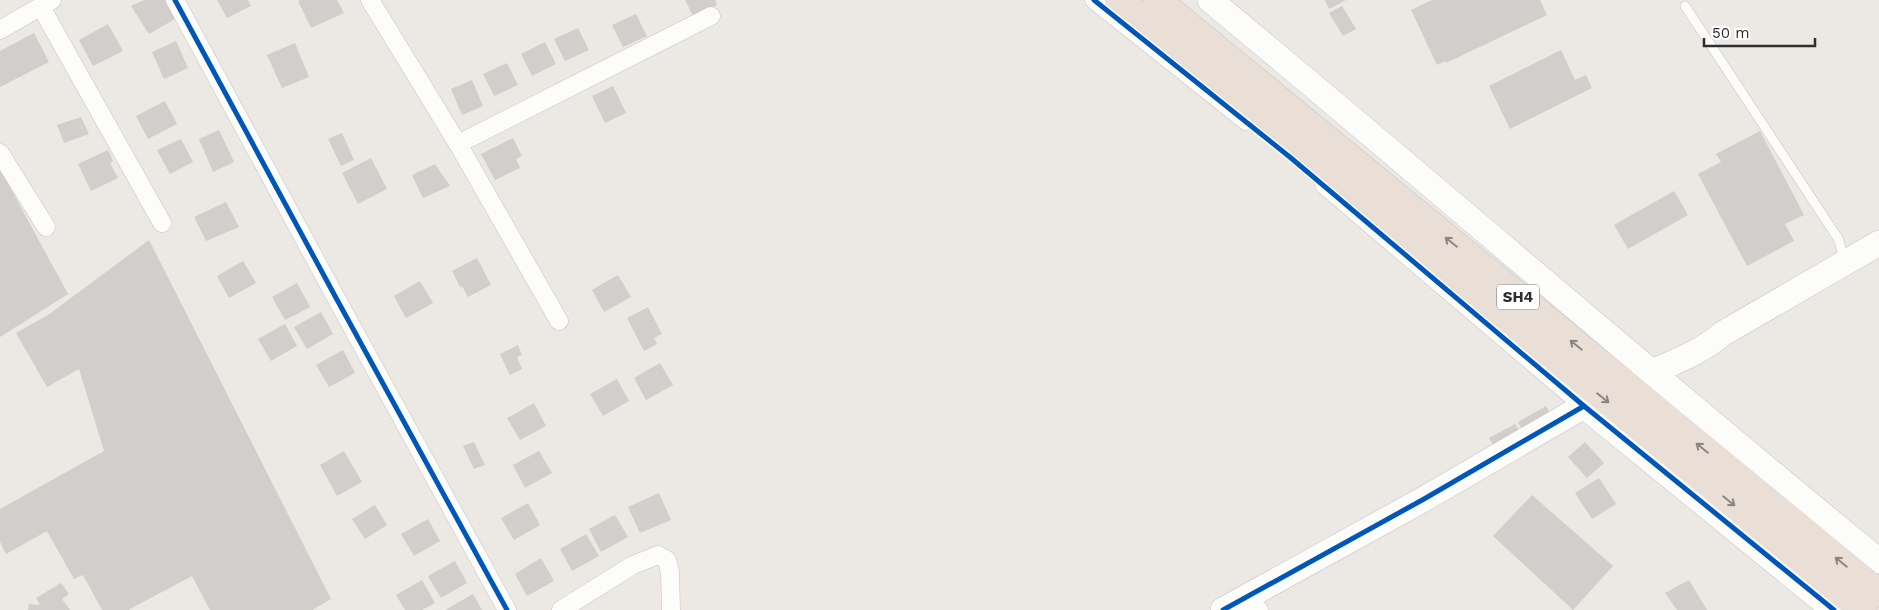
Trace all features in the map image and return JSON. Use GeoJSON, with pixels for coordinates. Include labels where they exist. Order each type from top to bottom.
{"type":"FeatureCollection","features":[{"type":"Feature","properties":{"kind":"highway","name":"SH4"},"geometry":{"type":"LineString","coordinates":[[1119,0],[1863,610]]}},
{"type":"Feature","properties":{"kind":"highway","name":"SH4"},"geometry":{"type":"LineString","coordinates":[[1157,0],[1879,593]]}},
{"type":"Feature","properties":{"kind":"street"},"geometry":{"type":"LineString","coordinates":[[175,0],[507,610]]}},
{"type":"Feature","properties":{"kind":"street"},"geometry":{"type":"LineString","coordinates":[[370,0],[458,144],[559,321]]}},
{"type":"Feature","properties":{"kind":"street"},"geometry":{"type":"LineString","coordinates":[[1094,0],[1292,158],[1584,406],[1834,610]]}},
{"type":"Feature","properties":{"kind":"street"},"geometry":{"type":"LineString","coordinates":[[1210,0],[1652,372],[1879,560]]}},
{"type":"Feature","properties":{"kind":"street"},"geometry":{"type":"LineString","coordinates":[[0,30],[46,4],[162,223]]}},
{"type":"Feature","properties":{"kind":"street"},"geometry":{"type":"LineString","coordinates":[[458,144],[711,16]]}},
{"type":"Feature","properties":{"kind":"street"},"geometry":{"type":"LineString","coordinates":[[0,153],[46,227]]}},
{"type":"Feature","properties":{"kind":"street"},"geometry":{"type":"LineString","coordinates":[[1652,372],[1696,353],[1722,334],[1879,243]]}},
{"type":"Feature","properties":{"kind":"street"},"geometry":{"type":"LineString","coordinates":[[1223,610],[1253,604],[1424,499],[1584,406]]}},
{"type":"Feature","properties":{"kind":"street"},"geometry":{"type":"LineString","coordinates":[[560,610],[632,565],[658,555],[667,560],[670,572],[671,610]]}},
{"type":"Feature","properties":{"kind":"lane"},"geometry":{"type":"LineString","coordinates":[[1684,6],[1839,240],[1844,262]]}},
{"type":"Feature","properties":{"kind":"building"},"geometry":{"type":"Polygon","coordinates":[[[144,0],[165,0],[175,19],[149,34],[131,6],[144,0]]]}},
{"type":"Feature","properties":{"kind":"building"},"geometry":{"type":"Polygon","coordinates":[[[217,0],[248,0],[251,6],[227,18],[217,0]]]}},
{"type":"Feature","properties":{"kind":"building"},"geometry":{"type":"Polygon","coordinates":[[[337,0],[344,13],[311,28],[298,1],[337,0]]]}},
{"type":"Feature","properties":{"kind":"building"},"geometry":{"type":"Polygon","coordinates":[[[685,0],[715,0],[717,5],[693,16],[685,0]]]}},
{"type":"Feature","properties":{"kind":"building"},"geometry":{"type":"Polygon","coordinates":[[[1325,0],[1346,0],[1329,9],[1325,0]]]}},
{"type":"Feature","properties":{"kind":"building"},"geometry":{"type":"Polygon","coordinates":[[[1432,0],[1540,0],[1547,15],[1446,63],[1445,61],[1437,65],[1411,10],[1432,0]]]}},
{"type":"Feature","properties":{"kind":"building"},"geometry":{"type":"Polygon","coordinates":[[[1342,6],[1356,29],[1343,36],[1329,13],[1342,6]]]}},
{"type":"Feature","properties":{"kind":"building"},"geometry":{"type":"Polygon","coordinates":[[[636,14],[647,36],[623,47],[612,25],[636,14]]]}},
{"type":"Feature","properties":{"kind":"building"},"geometry":{"type":"Polygon","coordinates":[[[108,24],[123,51],[93,66],[79,40],[108,24]]]}},
{"type":"Feature","properties":{"kind":"building"},"geometry":{"type":"Polygon","coordinates":[[[578,28],[589,50],[565,61],[554,39],[578,28]]]}},
{"type":"Feature","properties":{"kind":"building"},"geometry":{"type":"Polygon","coordinates":[[[34,33],[49,62],[0,87],[0,51],[34,33]]]}},
{"type":"Feature","properties":{"kind":"building"},"geometry":{"type":"Polygon","coordinates":[[[176,41],[188,68],[164,79],[152,52],[176,41]]]}},
{"type":"Feature","properties":{"kind":"building"},"geometry":{"type":"Polygon","coordinates":[[[545,42],[556,64],[532,76],[521,54],[545,42]]]}},
{"type":"Feature","properties":{"kind":"building"},"geometry":{"type":"Polygon","coordinates":[[[295,43],[309,77],[282,88],[267,55],[295,43]]]}},
{"type":"Feature","properties":{"kind":"building"},"geometry":{"type":"Polygon","coordinates":[[[1561,50],[1575,80],[1586,75],[1592,88],[1510,129],[1489,86],[1561,50]]]}},
{"type":"Feature","properties":{"kind":"building"},"geometry":{"type":"Polygon","coordinates":[[[507,63],[518,85],[494,96],[483,74],[507,63]]]}},
{"type":"Feature","properties":{"kind":"building"},"geometry":{"type":"Polygon","coordinates":[[[472,80],[483,106],[462,115],[451,89],[472,80]]]}},
{"type":"Feature","properties":{"kind":"building"},"geometry":{"type":"Polygon","coordinates":[[[613,86],[626,113],[605,123],[592,96],[613,86]]]}},
{"type":"Feature","properties":{"kind":"building"},"geometry":{"type":"Polygon","coordinates":[[[165,101],[177,124],[148,139],[136,116],[165,101]]]}},
{"type":"Feature","properties":{"kind":"building"},"geometry":{"type":"Polygon","coordinates":[[[81,117],[89,134],[64,143],[57,125],[81,117]]]}},
{"type":"Feature","properties":{"kind":"building"},"geometry":{"type":"Polygon","coordinates":[[[219,130],[234,162],[213,172],[199,139],[219,130]]]}},
{"type":"Feature","properties":{"kind":"building"},"geometry":{"type":"Polygon","coordinates":[[[1760,131],[1804,215],[1785,224],[1794,241],[1747,266],[1698,174],[1721,162],[1716,154],[1760,131]]]}},
{"type":"Feature","properties":{"kind":"building"},"geometry":{"type":"Polygon","coordinates":[[[342,133],[354,160],[341,166],[328,139],[342,133]]]}},
{"type":"Feature","properties":{"kind":"building"},"geometry":{"type":"Polygon","coordinates":[[[513,138],[522,156],[516,159],[520,168],[495,180],[481,154],[513,138]]]}},
{"type":"Feature","properties":{"kind":"building"},"geometry":{"type":"Polygon","coordinates":[[[181,139],[193,162],[170,174],[157,150],[181,139]]]}},
{"type":"Feature","properties":{"kind":"building"},"geometry":{"type":"Polygon","coordinates":[[[108,150],[113,161],[110,163],[118,178],[91,191],[78,164],[108,150]]]}},
{"type":"Feature","properties":{"kind":"building"},"geometry":{"type":"Polygon","coordinates":[[[371,158],[387,189],[358,204],[342,173],[371,158]]]}},
{"type":"Feature","properties":{"kind":"building"},"geometry":{"type":"Polygon","coordinates":[[[435,164],[450,186],[423,198],[412,175],[435,164]]]}},
{"type":"Feature","properties":{"kind":"building"},"geometry":{"type":"Polygon","coordinates":[[[0,169],[68,294],[0,337],[0,169]]]}},
{"type":"Feature","properties":{"kind":"building"},"geometry":{"type":"Polygon","coordinates":[[[1674,191],[1688,215],[1628,249],[1614,225],[1674,191]]]}},
{"type":"Feature","properties":{"kind":"building"},"geometry":{"type":"Polygon","coordinates":[[[226,202],[239,227],[206,241],[194,217],[226,202]]]}},
{"type":"Feature","properties":{"kind":"building"},"geometry":{"type":"Polygon","coordinates":[[[149,240],[331,599],[312,610],[210,610],[192,576],[128,610],[102,610],[83,575],[74,579],[47,531],[6,554],[0,542],[0,509],[104,451],[79,369],[47,387],[16,333],[48,315],[149,240]]]}},
{"type":"Feature","properties":{"kind":"building"},"geometry":{"type":"Polygon","coordinates":[[[477,258],[491,285],[468,297],[462,286],[460,287],[452,271],[477,258]]]}},
{"type":"Feature","properties":{"kind":"building"},"geometry":{"type":"Polygon","coordinates":[[[243,261],[256,283],[229,298],[217,276],[243,261]]]}},
{"type":"Feature","properties":{"kind":"building"},"geometry":{"type":"Polygon","coordinates":[[[618,275],[631,297],[604,312],[592,290],[618,275]]]}},
{"type":"Feature","properties":{"kind":"building"},"geometry":{"type":"Polygon","coordinates":[[[420,281],[433,303],[406,318],[394,296],[420,281]]]}},
{"type":"Feature","properties":{"kind":"building"},"geometry":{"type":"Polygon","coordinates":[[[297,283],[310,307],[285,320],[272,297],[297,283]]]}},
{"type":"Feature","properties":{"kind":"building"},"geometry":{"type":"Polygon","coordinates":[[[648,307],[662,334],[654,338],[657,344],[644,351],[627,318],[648,307]]]}},
{"type":"Feature","properties":{"kind":"building"},"geometry":{"type":"Polygon","coordinates":[[[321,312],[333,334],[307,349],[294,327],[321,312]]]}},
{"type":"Feature","properties":{"kind":"building"},"geometry":{"type":"Polygon","coordinates":[[[285,324],[297,346],[271,361],[258,339],[285,324]]]}},
{"type":"Feature","properties":{"kind":"building"},"geometry":{"type":"Polygon","coordinates":[[[518,345],[522,355],[517,357],[522,369],[510,375],[500,354],[518,345]]]}},
{"type":"Feature","properties":{"kind":"building"},"geometry":{"type":"Polygon","coordinates":[[[343,350],[355,373],[329,387],[316,365],[343,350]]]}},
{"type":"Feature","properties":{"kind":"building"},"geometry":{"type":"Polygon","coordinates":[[[660,363],[673,385],[646,400],[634,378],[660,363]]]}},
{"type":"Feature","properties":{"kind":"building"},"geometry":{"type":"Polygon","coordinates":[[[617,379],[629,401],[603,416],[590,394],[617,379]]]}},
{"type":"Feature","properties":{"kind":"building"},"geometry":{"type":"Polygon","coordinates":[[[534,403],[546,426],[520,440],[507,418],[534,403]]]}},
{"type":"Feature","properties":{"kind":"building"},"geometry":{"type":"Polygon","coordinates":[[[1546,406],[1553,419],[1525,435],[1518,422],[1546,406]]]}},
{"type":"Feature","properties":{"kind":"building"},"geometry":{"type":"Polygon","coordinates":[[[1515,424],[1523,437],[1497,452],[1489,438],[1515,424]]]}},
{"type":"Feature","properties":{"kind":"building"},"geometry":{"type":"Polygon","coordinates":[[[474,442],[485,465],[474,469],[463,446],[474,442]]]}},
{"type":"Feature","properties":{"kind":"building"},"geometry":{"type":"Polygon","coordinates":[[[1585,442],[1604,463],[1587,478],[1568,457],[1585,442]]]}},
{"type":"Feature","properties":{"kind":"building"},"geometry":{"type":"Polygon","coordinates":[[[344,451],[362,482],[337,496],[320,465],[344,451]]]}},
{"type":"Feature","properties":{"kind":"building"},"geometry":{"type":"Polygon","coordinates":[[[539,451],[552,473],[525,488],[513,465],[539,451]]]}},
{"type":"Feature","properties":{"kind":"building"},"geometry":{"type":"Polygon","coordinates":[[[1599,478],[1616,504],[1592,519],[1575,493],[1599,478]]]}},
{"type":"Feature","properties":{"kind":"building"},"geometry":{"type":"Polygon","coordinates":[[[659,493],[671,520],[640,533],[628,507],[659,493]]]}},
{"type":"Feature","properties":{"kind":"building"},"geometry":{"type":"Polygon","coordinates":[[[1532,495],[1613,566],[1573,610],[1493,536],[1532,495]]]}},
{"type":"Feature","properties":{"kind":"building"},"geometry":{"type":"Polygon","coordinates":[[[528,503],[540,525],[514,540],[501,518],[528,503]]]}},
{"type":"Feature","properties":{"kind":"building"},"geometry":{"type":"Polygon","coordinates":[[[375,505],[387,525],[365,539],[352,519],[375,505]]]}},
{"type":"Feature","properties":{"kind":"building"},"geometry":{"type":"Polygon","coordinates":[[[615,515],[628,537],[601,552],[589,529],[615,515]]]}},
{"type":"Feature","properties":{"kind":"building"},"geometry":{"type":"Polygon","coordinates":[[[428,519],[440,541],[414,556],[401,534],[428,519]]]}},
{"type":"Feature","properties":{"kind":"building"},"geometry":{"type":"Polygon","coordinates":[[[586,534],[599,556],[572,571],[560,549],[586,534]]]}},
{"type":"Feature","properties":{"kind":"building"},"geometry":{"type":"Polygon","coordinates":[[[541,558],[554,581],[527,596],[515,574],[541,558]]]}},
{"type":"Feature","properties":{"kind":"building"},"geometry":{"type":"Polygon","coordinates":[[[455,561],[467,583],[441,598],[428,576],[455,561]]]}},
{"type":"Feature","properties":{"kind":"building"},"geometry":{"type":"Polygon","coordinates":[[[422,580],[435,603],[422,610],[405,610],[396,595],[422,580]]]}},
{"type":"Feature","properties":{"kind":"building"},"geometry":{"type":"Polygon","coordinates":[[[1689,580],[1707,610],[1677,610],[1665,593],[1689,580]]]}},
{"type":"Feature","properties":{"kind":"building"},"geometry":{"type":"Polygon","coordinates":[[[61,583],[69,594],[62,599],[70,610],[28,610],[29,604],[40,605],[36,598],[61,583]]]}},
{"type":"Feature","properties":{"kind":"building"},"geometry":{"type":"Polygon","coordinates":[[[473,594],[482,610],[445,610],[473,594]]]}},
{"type":"Feature","properties":{"kind":"cycle path"},"geometry":{"type":"LineString","coordinates":[[175,0],[507,610]]}},
{"type":"Feature","properties":{"kind":"cycle path"},"geometry":{"type":"LineString","coordinates":[[1094,0],[1291,158],[1584,406],[1834,610]]}},
{"type":"Feature","properties":{"kind":"cycle path"},"geometry":{"type":"LineString","coordinates":[[1223,610],[1424,499],[1584,406]]}}]}
